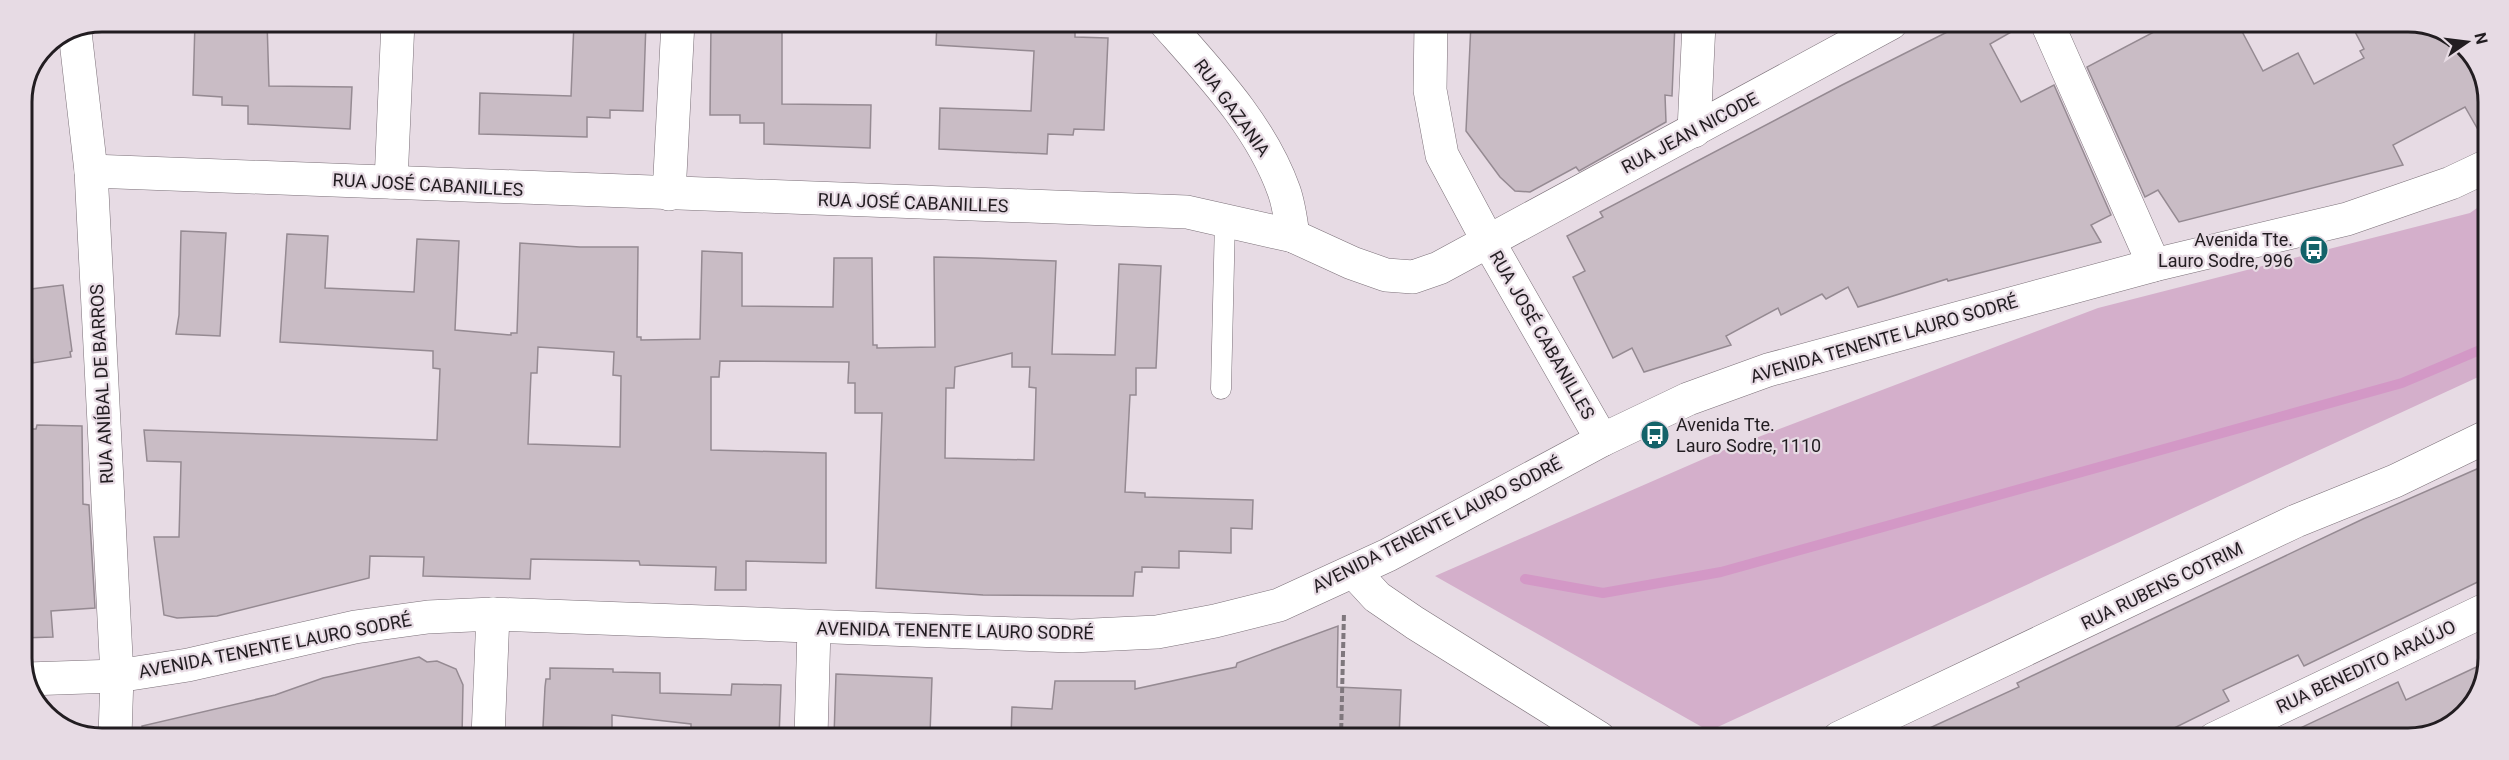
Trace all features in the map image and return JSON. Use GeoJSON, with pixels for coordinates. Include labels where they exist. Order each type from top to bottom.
{"type":"FeatureCollection","features":[{"type":"Feature","properties":{"kind":"street"},"geometry":{"type":"LineString","coordinates":[[391,182],[398,32]]}},
{"type":"Feature","properties":{"kind":"street"},"geometry":{"type":"LineString","coordinates":[[669,194],[677,32]]}},
{"type":"Feature","properties":{"kind":"street","name":"RUA GAZANIA"},"geometry":{"type":"LineString","coordinates":[[1174,32],[1213,76],[1256,135],[1285,193],[1293,236]]}},
{"type":"Feature","properties":{"kind":"street"},"geometry":{"type":"LineString","coordinates":[[1431,32],[1430,90],[1442,155],[1488,241]]}},
{"type":"Feature","properties":{"kind":"street"},"geometry":{"type":"LineString","coordinates":[[1694,131],[1699,32]]}},
{"type":"Feature","properties":{"kind":"street","name":"RUA JEAN NICODE"},"geometry":{"type":"LineString","coordinates":[[1488,241],[1875,32]]}},
{"type":"Feature","properties":{"kind":"street"},"geometry":{"type":"LineString","coordinates":[[2051,32],[2154,265]]}},
{"type":"Feature","properties":{"kind":"street","name":"RUA ANÍBAL DE BARROS"},"geometry":{"type":"LineString","coordinates":[[76,37],[91,171],[117,676],[115,729]]}},
{"type":"Feature","properties":{"kind":"street","name":"RUA JOSÉ CABANILLES"},"geometry":{"type":"LineString","coordinates":[[91,171],[1188,212],[1293,236],[1352,263],[1386,275],[1413,277],[1438,268],[1488,241],[1602,440]]}},
{"type":"Feature","properties":{"kind":"street","name":"AVENIDA TENENTE LAURO SODRÉ"},"geometry":{"type":"LineString","coordinates":[[35,679],[117,676],[188,665],[355,627],[428,616],[493,614],[1072,636],[1157,632],[1215,621],[1279,605],[1350,573],[1602,440],[1688,399],[1768,370],[2154,265],[2347,219],[2451,183],[2477,171]]}},
{"type":"Feature","properties":{"kind":"street","name":"RUA RUBENS COTRIM"},"geometry":{"type":"LineString","coordinates":[[1858,729],[2296,521],[2395,481],[2478,440]]}},
{"type":"Feature","properties":{"kind":"street"},"geometry":{"type":"LineString","coordinates":[[1350,573],[1377,597],[1415,623],[1585,729]]}},
{"type":"Feature","properties":{"kind":"street"},"geometry":{"type":"LineString","coordinates":[[488,729],[493,614]]}},
{"type":"Feature","properties":{"kind":"street","name":"RUA BENEDITO ARAÚJO"},"geometry":{"type":"LineString","coordinates":[[2235,729],[2478,614]]}},
{"type":"Feature","properties":{"kind":"street"},"geometry":{"type":"LineString","coordinates":[[811,729],[814,627]]}},
{"type":"Feature","properties":{"kind":"lane"},"geometry":{"type":"LineString","coordinates":[[1221,389],[1226,220]]}},
{"type":"Feature","properties":{"kind":"path"},"geometry":{"type":"LineString","coordinates":[[1341,729],[1350,573]]}},
{"type":"Feature","properties":{"kind":"shaded area"},"geometry":{"type":"Polygon","coordinates":[[[2477,208],[2477,377],[1713,729],[1705,729],[1435,576],[1724,450],[2098,308],[2470,213],[2477,208]]]}},
{"type":"Feature","properties":{"kind":"building"},"geometry":{"type":"Polygon","coordinates":[[[195,32],[267,32],[269,86],[352,87],[350,129],[248,124],[248,106],[222,105],[222,97],[193,95],[195,32]]]}},
{"type":"Feature","properties":{"kind":"building"},"geometry":{"type":"Polygon","coordinates":[[[574,32],[646,32],[643,111],[610,110],[610,118],[587,117],[587,137],[479,134],[480,93],[571,96],[574,32]]]}},
{"type":"Feature","properties":{"kind":"building"},"geometry":{"type":"Polygon","coordinates":[[[711,32],[782,32],[782,104],[871,105],[870,148],[764,144],[764,123],[740,123],[740,115],[710,115],[711,32]]]}},
{"type":"Feature","properties":{"kind":"building"},"geometry":{"type":"Polygon","coordinates":[[[937,32],[1075,32],[1075,37],[1108,38],[1104,130],[1074,129],[1073,135],[1048,134],[1047,154],[939,149],[940,108],[1031,111],[1034,51],[936,45],[937,32]]]}},
{"type":"Feature","properties":{"kind":"building"},"geometry":{"type":"Polygon","coordinates":[[[1471,32],[1675,32],[1672,96],[1665,95],[1666,122],[1579,171],[1576,167],[1530,192],[1515,191],[1500,177],[1466,131],[1471,32]]]}},
{"type":"Feature","properties":{"kind":"building"},"geometry":{"type":"Polygon","coordinates":[[[1947,32],[2011,32],[1990,44],[2021,102],[2054,85],[2111,215],[2091,225],[2101,242],[1948,281],[1947,279],[1858,307],[1848,287],[1826,299],[1822,294],[1781,315],[1778,308],[1726,336],[1731,345],[1644,372],[1632,348],[1613,358],[1573,277],[1585,271],[1567,236],[1603,217],[1600,212],[1947,32]]]}},
{"type":"Feature","properties":{"kind":"building"},"geometry":{"type":"Polygon","coordinates":[[[2154,32],[2242,32],[2263,71],[2298,53],[2314,84],[2364,58],[2360,51],[2364,49],[2355,32],[2417,32],[2437,38],[2437,72],[2471,72],[2475,83],[2477,128],[2465,107],[2393,145],[2403,165],[2179,222],[2158,190],[2145,197],[2087,67],[2154,32]]]}},
{"type":"Feature","properties":{"kind":"building"},"geometry":{"type":"Polygon","coordinates":[[[181,231],[226,233],[220,336],[176,334],[179,315],[181,231]]]}},
{"type":"Feature","properties":{"kind":"building"},"geometry":{"type":"Polygon","coordinates":[[[287,234],[328,236],[325,288],[414,292],[417,239],[459,241],[455,330],[511,335],[511,333],[517,333],[520,243],[580,247],[638,247],[637,337],[641,337],[641,340],[700,339],[702,251],[742,253],[742,306],[833,307],[834,258],[872,258],[873,345],[877,345],[877,348],[935,347],[934,257],[978,258],[1056,261],[1052,354],[1115,355],[1119,264],[1161,266],[1156,368],[1136,368],[1136,395],[1130,395],[1125,492],[1145,493],[1145,497],[1253,500],[1252,529],[1231,528],[1231,553],[1179,551],[1179,568],[1142,567],[1142,572],[1135,572],[1133,596],[983,595],[876,588],[882,413],[855,413],[855,383],[848,383],[849,362],[720,361],[719,377],[711,377],[711,450],[826,453],[826,563],[746,561],[746,590],[715,590],[716,567],[640,565],[639,561],[531,559],[530,579],[423,576],[424,557],[370,556],[369,578],[217,616],[177,618],[164,615],[154,537],[179,537],[181,462],[147,461],[144,430],[437,440],[440,369],[433,368],[433,351],[280,342],[287,234]],[[538,347],[537,373],[531,373],[528,444],[620,447],[621,376],[613,375],[614,352],[538,347]],[[1012,353],[955,367],[954,388],[946,388],[945,458],[1034,460],[1036,388],[1029,387],[1030,367],[1012,367],[1012,353]]]}},
{"type":"Feature","properties":{"kind":"building"},"geometry":{"type":"Polygon","coordinates":[[[63,285],[71,357],[33,363],[32,289],[63,285]]]}},
{"type":"Feature","properties":{"kind":"building"},"geometry":{"type":"Polygon","coordinates":[[[37,425],[82,426],[83,504],[89,505],[95,608],[51,611],[53,637],[32,638],[32,429],[36,429],[37,425]]]}},
{"type":"Feature","properties":{"kind":"building"},"geometry":{"type":"Polygon","coordinates":[[[2478,469],[2478,582],[2304,666],[2298,655],[2223,690],[2229,701],[2172,729],[1928,729],[2019,687],[2017,683],[2363,519],[2478,469]]]}},
{"type":"Feature","properties":{"kind":"building"},"geometry":{"type":"Polygon","coordinates":[[[1338,626],[1337,687],[1401,690],[1399,729],[1011,729],[1012,707],[1052,709],[1055,681],[1135,681],[1135,689],[1236,667],[1237,663],[1338,626]]]}},
{"type":"Feature","properties":{"kind":"building"},"geometry":{"type":"Polygon","coordinates":[[[419,657],[427,662],[437,661],[456,669],[463,685],[462,729],[143,729],[142,726],[275,695],[323,678],[419,657]]]}},
{"type":"Feature","properties":{"kind":"building"},"geometry":{"type":"Polygon","coordinates":[[[2477,667],[2466,698],[2450,714],[2430,725],[2408,729],[2298,729],[2398,682],[2406,700],[2477,667]]]}},
{"type":"Feature","properties":{"kind":"building"},"geometry":{"type":"Polygon","coordinates":[[[550,668],[613,669],[613,672],[660,673],[660,693],[731,695],[732,684],[781,685],[779,729],[691,729],[691,724],[612,715],[612,728],[543,727],[546,679],[550,679],[550,668]]]}},
{"type":"Feature","properties":{"kind":"building"},"geometry":{"type":"Polygon","coordinates":[[[836,674],[932,678],[930,729],[834,729],[836,674]]]}},
{"type":"Feature","properties":{"kind":"waterway"},"geometry":{"type":"LineString","coordinates":[[1525,579],[1603,593],[1721,572],[2402,383],[2477,351]]}},
{"type":"Feature","properties":{"kind":"place","name":"Avenida Tte. Lauro Sodre, 996"},"geometry":{"type":"Point","coordinates":[2314,250]}},
{"type":"Feature","properties":{"kind":"place","name":"Avenida Tte. Lauro Sodre, 1110"},"geometry":{"type":"Point","coordinates":[1655,435]}}]}
